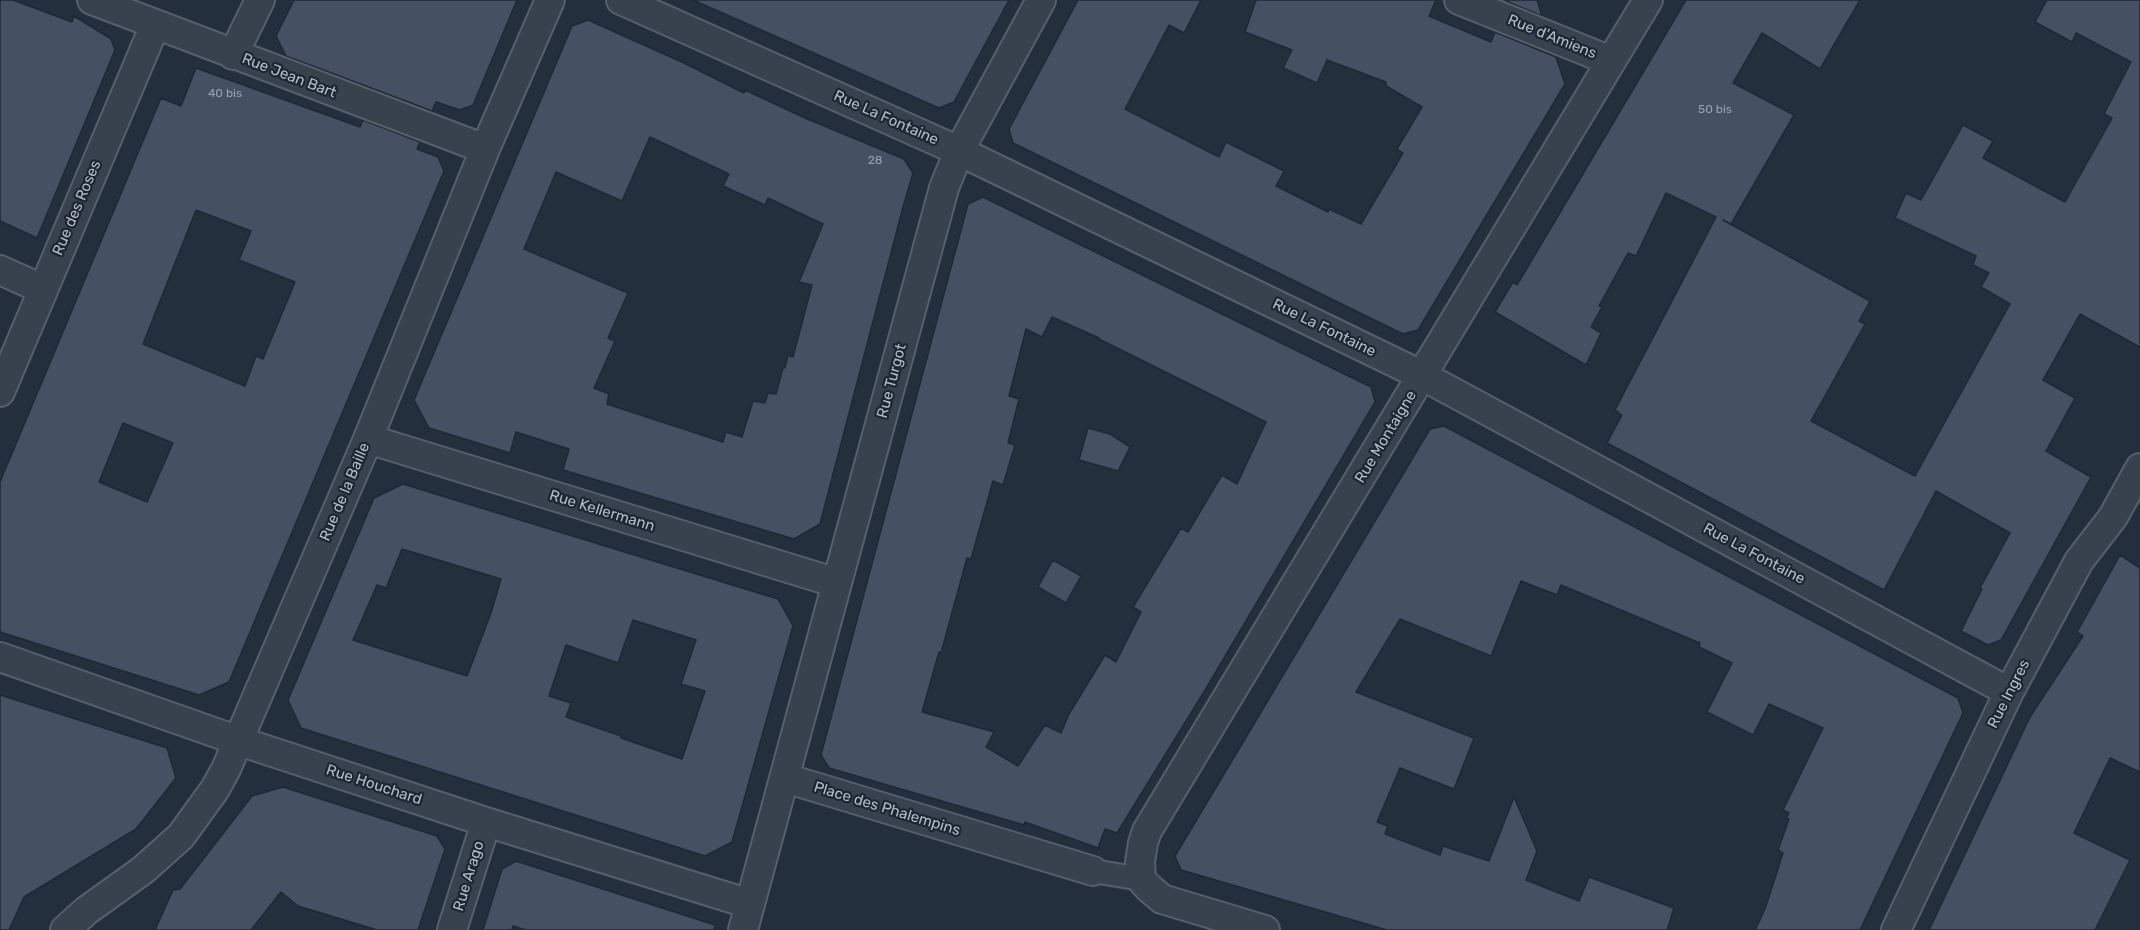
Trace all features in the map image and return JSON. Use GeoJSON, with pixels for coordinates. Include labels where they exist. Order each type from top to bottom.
{"type":"FeatureCollection","features":[{"type":"Feature","properties":{"kind":"street","name":"Rue Jean Bart"},"geometry":{"type":"LineString","coordinates":[[92,0],[485,149]]}},
{"type":"Feature","properties":{"kind":"street"},"geometry":{"type":"LineString","coordinates":[[233,55],[260,0]]}},
{"type":"Feature","properties":{"kind":"street","name":"Rue de la Baille"},"geometry":{"type":"LineString","coordinates":[[65,930],[86,911],[143,870],[181,836],[215,789],[239,741],[368,439],[485,149],[550,0]]}},
{"type":"Feature","properties":{"kind":"street","name":"Rue La Fontaine"},"geometry":{"type":"LineString","coordinates":[[621,0],[959,151],[1423,376],[2009,692]]}},
{"type":"Feature","properties":{"kind":"street","name":"Rue Turgot"},"geometry":{"type":"LineString","coordinates":[[785,778],[944,188],[959,151],[1041,0]]}},
{"type":"Feature","properties":{"kind":"street","name":"Rue d'Amiens"},"geometry":{"type":"LineString","coordinates":[[1459,0],[1611,61]]}},
{"type":"Feature","properties":{"kind":"street","name":"Rue Montaigne"},"geometry":{"type":"LineString","coordinates":[[1141,879],[1140,862],[1147,831],[1648,0]]}},
{"type":"Feature","properties":{"kind":"street","name":"Rue des Roses"},"geometry":{"type":"LineString","coordinates":[[0,392],[155,25]]}},
{"type":"Feature","properties":{"kind":"street"},"geometry":{"type":"LineString","coordinates":[[0,270],[42,289]]}},
{"type":"Feature","properties":{"kind":"street","name":"Rue Kellermann"},"geometry":{"type":"LineString","coordinates":[[368,439],[837,583]]}},
{"type":"Feature","properties":{"kind":"street","name":"Rue Ingres"},"geometry":{"type":"LineString","coordinates":[[1896,930],[2009,692],[2079,561],[2113,517],[2140,468]]}},
{"type":"Feature","properties":{"kind":"street","name":"Rue Houchard"},"geometry":{"type":"LineString","coordinates":[[0,657],[239,741],[486,822],[747,917]]}},
{"type":"Feature","properties":{"kind":"street"},"geometry":{"type":"LineString","coordinates":[[747,917],[785,778]]}},
{"type":"Feature","properties":{"kind":"street","name":"Place des Phalempins"},"geometry":{"type":"LineString","coordinates":[[785,778],[1093,871],[1141,879]]}},
{"type":"Feature","properties":{"kind":"street","name":"Rue Arago"},"geometry":{"type":"LineString","coordinates":[[452,930],[486,822]]}},
{"type":"Feature","properties":{"kind":"street"},"geometry":{"type":"LineString","coordinates":[[1141,879],[1162,899],[1265,930]]}},
{"type":"Feature","properties":{"kind":"building"},"geometry":{"type":"Polygon","coordinates":[[[0,0],[13,0],[72,22],[74,16],[111,39],[115,50],[37,238],[0,221],[0,0]]]}},
{"type":"Feature","properties":{"kind":"building"},"geometry":{"type":"Polygon","coordinates":[[[294,0],[517,0],[473,105],[460,110],[436,102],[432,111],[286,56],[276,36],[294,0]]]}},
{"type":"Feature","properties":{"kind":"building"},"geometry":{"type":"Polygon","coordinates":[[[693,0],[1009,0],[954,102],[939,108],[693,0]]]}},
{"type":"Feature","properties":{"kind":"building"},"geometry":{"type":"Polygon","coordinates":[[[1078,0],[1201,0],[1184,33],[1169,25],[1125,109],[1219,157],[1226,142],[1284,171],[1276,186],[1328,212],[1329,209],[1361,224],[1403,153],[1397,149],[1422,107],[1386,86],[1386,82],[1327,60],[1317,83],[1283,68],[1292,50],[1245,32],[1256,0],[1436,0],[1429,16],[1491,42],[1495,32],[1556,57],[1565,84],[1418,330],[1403,334],[1013,143],[1009,129],[1078,0]]]}},
{"type":"Feature","properties":{"kind":"building"},"geometry":{"type":"Polygon","coordinates":[[[1508,0],[1537,0],[1542,16],[1508,2],[1508,0]]]}},
{"type":"Feature","properties":{"kind":"building"},"geometry":{"type":"Polygon","coordinates":[[[1686,0],[1860,0],[1820,69],[1762,33],[1733,83],[1794,115],[1731,224],[1723,220],[1870,301],[1859,321],[1865,324],[1811,421],[1915,476],[2010,304],[1981,287],[1989,273],[1973,265],[1976,256],[1895,218],[1906,193],[1921,200],[1963,125],[1993,141],[1983,158],[2065,202],[2112,118],[2104,114],[2131,62],[2076,33],[2072,42],[2035,22],[2047,0],[2140,0],[2140,347],[2080,314],[2043,380],[2075,398],[2046,451],[2091,477],[2001,640],[1988,645],[1961,631],[1982,589],[1980,588],[2010,533],[1936,491],[1884,590],[1607,443],[1622,415],[1615,410],[1716,217],[1666,193],[1636,256],[1628,253],[1599,306],[1602,307],[1591,327],[1601,333],[1586,365],[1495,312],[1513,282],[1517,285],[1686,0]]]}},
{"type":"Feature","properties":{"kind":"building"},"geometry":{"type":"Polygon","coordinates":[[[588,20],[744,93],[745,90],[805,118],[904,159],[913,173],[820,524],[794,539],[563,470],[569,449],[516,432],[510,453],[429,428],[414,400],[572,26],[588,20]],[[650,137],[622,201],[556,172],[524,249],[628,293],[608,338],[615,341],[594,388],[609,394],[607,404],[723,442],[726,432],[742,437],[753,401],[765,403],[768,393],[776,394],[788,355],[793,357],[812,285],[799,282],[823,224],[768,198],[765,205],[723,186],[729,174],[650,137]]]}},
{"type":"Feature","properties":{"kind":"building"},"geometry":{"type":"Polygon","coordinates":[[[196,68],[360,127],[363,120],[420,142],[417,149],[438,157],[444,171],[229,682],[199,695],[0,632],[0,482],[161,98],[181,106],[196,68]],[[196,210],[143,344],[245,386],[256,356],[263,359],[295,282],[239,260],[251,231],[196,210]],[[123,423],[99,482],[147,502],[173,443],[123,423]]]}},
{"type":"Feature","properties":{"kind":"building"},"geometry":{"type":"Polygon","coordinates":[[[983,197],[1371,387],[1375,402],[1207,687],[1117,833],[1105,829],[1098,848],[1025,822],[1024,825],[829,768],[821,755],[968,204],[983,197]],[[1052,317],[1042,337],[1026,329],[1009,396],[1019,399],[1008,443],[1015,445],[1003,485],[993,481],[971,559],[967,558],[922,712],[994,732],[986,747],[1018,766],[1045,725],[1061,733],[1069,714],[1105,655],[1116,662],[1141,612],[1133,607],[1181,528],[1188,532],[1222,475],[1237,484],[1266,422],[1099,338],[1052,317]]]}},
{"type":"Feature","properties":{"kind":"building"},"geometry":{"type":"Polygon","coordinates":[[[1444,426],[1958,698],[1963,713],[1860,930],[1755,930],[1765,909],[1783,853],[1778,850],[1789,813],[1783,810],[1823,728],[1769,704],[1753,735],[1707,712],[1732,663],[1699,647],[1700,643],[1561,585],[1557,595],[1521,581],[1491,656],[1400,619],[1356,692],[1474,738],[1454,789],[1400,768],[1377,822],[1388,826],[1385,834],[1440,855],[1443,846],[1489,861],[1514,797],[1537,851],[1526,880],[1579,901],[1589,877],[1674,908],[1667,930],[1387,930],[1181,870],[1175,856],[1430,429],[1444,426]]]}},
{"type":"Feature","properties":{"kind":"building"},"geometry":{"type":"Polygon","coordinates":[[[1088,428],[1110,434],[1130,447],[1118,471],[1079,460],[1088,428]]]}},
{"type":"Feature","properties":{"kind":"building"},"geometry":{"type":"Polygon","coordinates":[[[403,484],[778,599],[793,626],[732,842],[705,856],[301,728],[288,700],[374,498],[403,484]],[[402,549],[386,588],[377,585],[353,640],[467,676],[491,613],[501,579],[402,549]],[[633,620],[618,663],[566,645],[549,696],[571,703],[566,717],[682,759],[705,691],[681,684],[696,640],[633,620]]]}},
{"type":"Feature","properties":{"kind":"building"},"geometry":{"type":"Polygon","coordinates":[[[2120,555],[2140,568],[2140,772],[2110,758],[2074,833],[2130,860],[2095,930],[1929,930],[2030,717],[2083,636],[2077,632],[2120,555]]]}},
{"type":"Feature","properties":{"kind":"building"},"geometry":{"type":"Polygon","coordinates":[[[1053,560],[1081,576],[1066,603],[1038,587],[1053,560]]]}},
{"type":"Feature","properties":{"kind":"building"},"geometry":{"type":"Polygon","coordinates":[[[0,695],[167,748],[176,778],[136,829],[24,897],[9,930],[0,930],[0,695]]]}},
{"type":"Feature","properties":{"kind":"building"},"geometry":{"type":"Polygon","coordinates":[[[283,787],[437,836],[445,849],[418,930],[377,930],[298,906],[281,892],[251,930],[155,930],[173,890],[180,889],[252,796],[283,787]]]}},
{"type":"Feature","properties":{"kind":"building"},"geometry":{"type":"Polygon","coordinates":[[[516,861],[715,925],[714,930],[526,930],[513,926],[512,930],[483,930],[502,869],[516,861]]]}}]}
